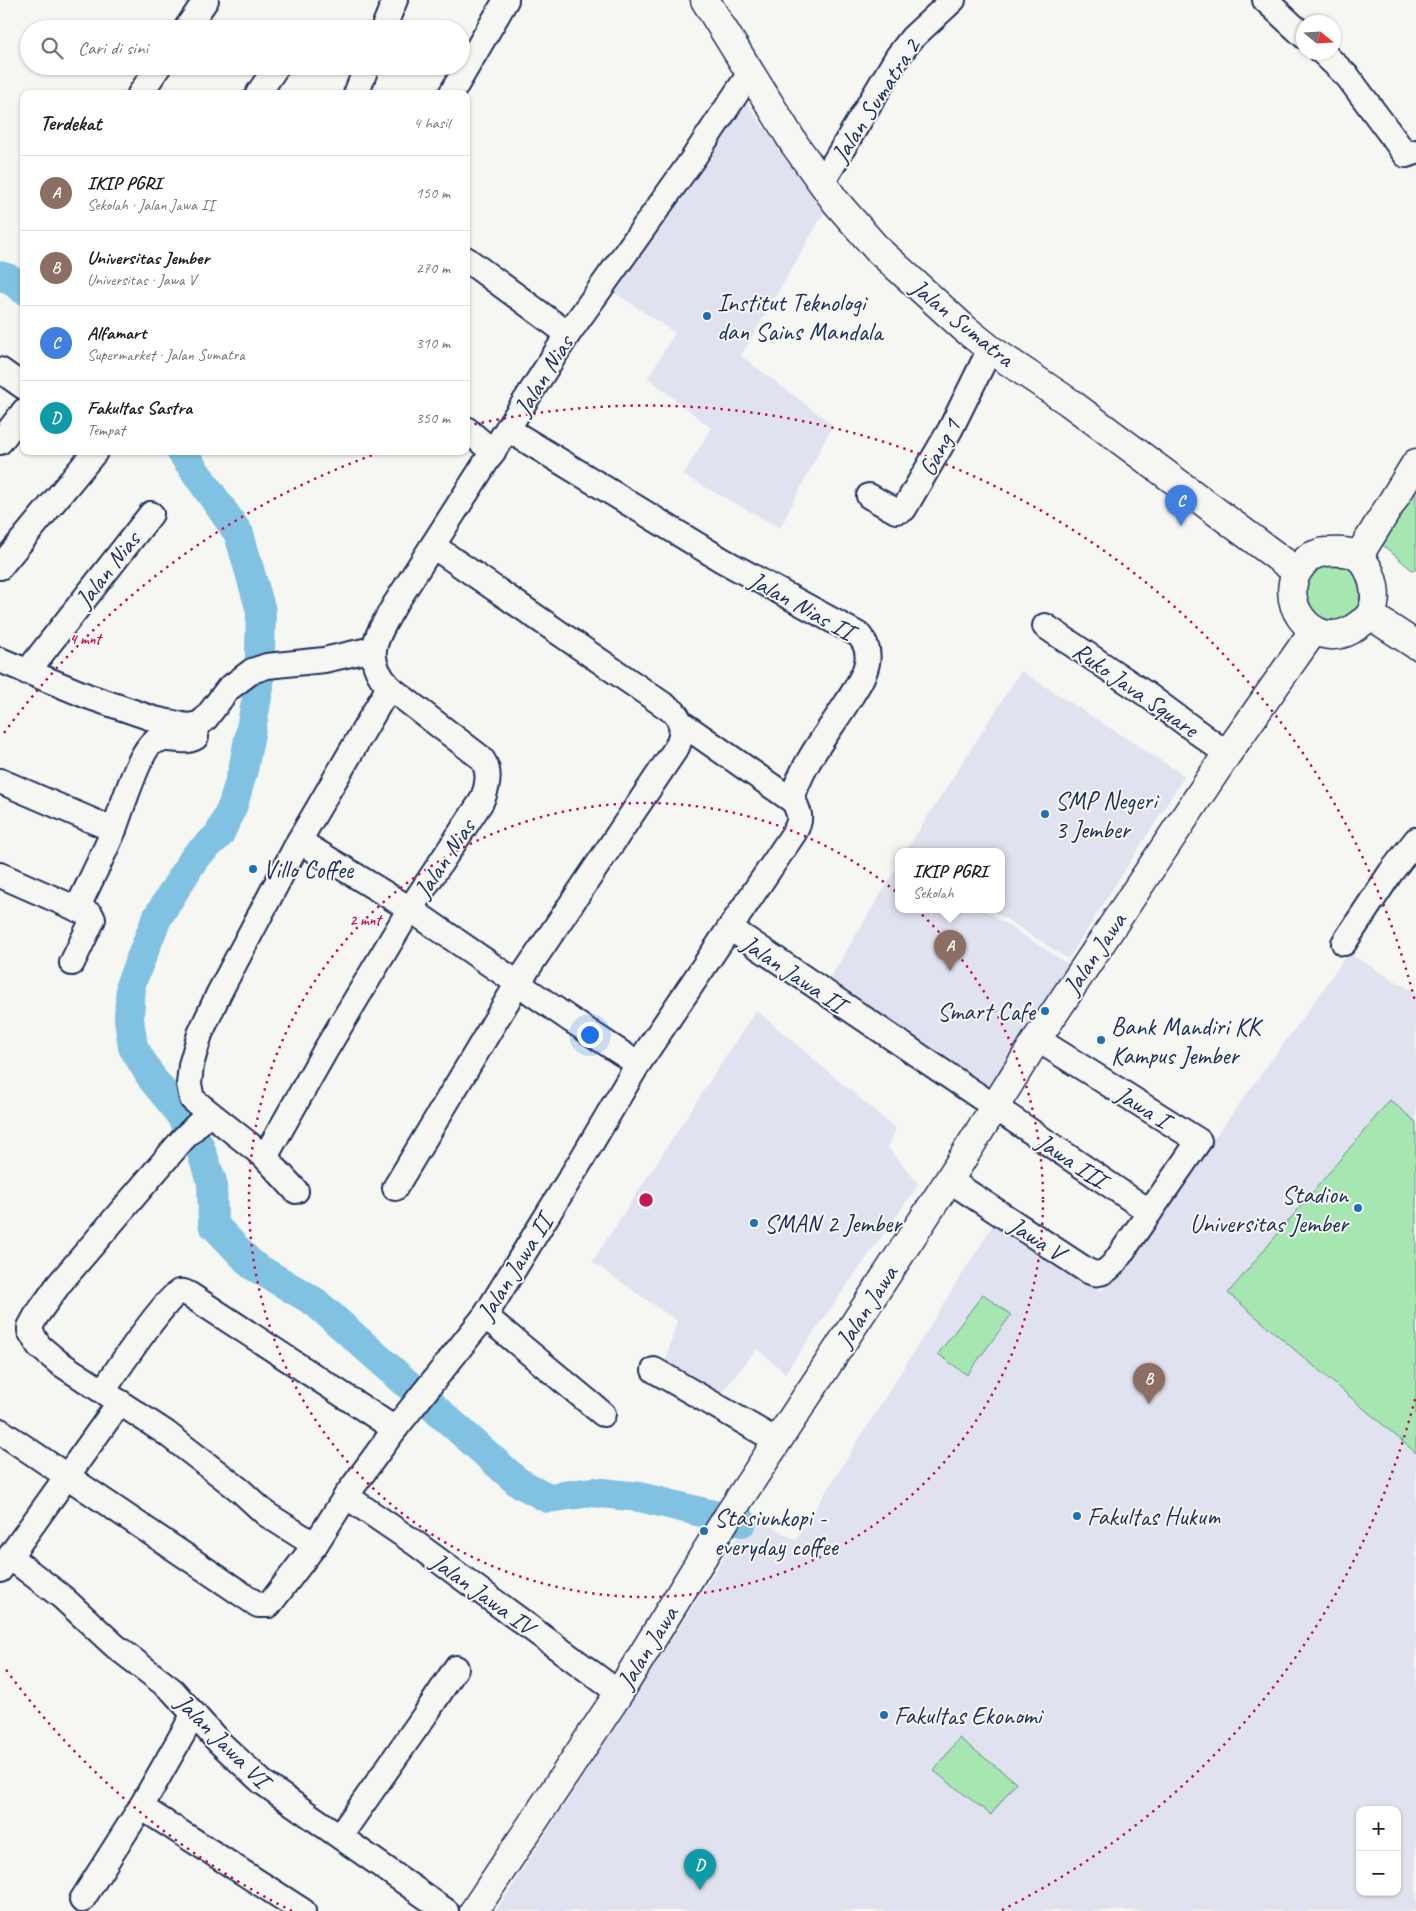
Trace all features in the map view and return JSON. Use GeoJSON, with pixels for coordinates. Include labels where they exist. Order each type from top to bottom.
{"type":"FeatureCollection","features":[{"type":"Feature","properties":{"kind":"main road","name":"Jalan Sumatra"},"geometry":{"type":"LineString","coordinates":[[705,0],[795,145],[836,202],[876,249],[990,349],[1069,402],[1296,571]]}},
{"type":"Feature","properties":{"kind":"main road"},"geometry":{"type":"LineString","coordinates":[[1358,557],[1416,463]]}},
{"type":"Feature","properties":{"kind":"main road"},"geometry":{"type":"LineString","coordinates":[[1325,552],[1348,552],[1358,557],[1367,565],[1374,585],[1375,598],[1370,615],[1344,634],[1325,635],[1314,630],[1300,618],[1295,606],[1291,589],[1296,571],[1309,557],[1325,552]]}},
{"type":"Feature","properties":{"kind":"main road"},"geometry":{"type":"LineString","coordinates":[[1370,615],[1416,645]]}},
{"type":"Feature","properties":{"kind":"main road","name":"Jalan Jawa"},"geometry":{"type":"LineString","coordinates":[[474,1911],[619,1692],[777,1441],[950,1180],[1037,1039],[1227,754],[1314,630]]}},
{"type":"Feature","properties":{"kind":"street"},"geometry":{"type":"LineString","coordinates":[[192,20],[206,0]]}},
{"type":"Feature","properties":{"kind":"street"},"geometry":{"type":"LineString","coordinates":[[387,20],[395,0]]}},
{"type":"Feature","properties":{"kind":"street"},"geometry":{"type":"LineString","coordinates":[[470,62],[506,0]]}},
{"type":"Feature","properties":{"kind":"street","name":"Jalan Sumatra 2"},"geometry":{"type":"LineString","coordinates":[[822,183],[898,56],[912,38],[953,0]]}},
{"type":"Feature","properties":{"kind":"street"},"geometry":{"type":"LineString","coordinates":[[1265,0],[1296,29]]}},
{"type":"Feature","properties":{"kind":"street"},"geometry":{"type":"LineString","coordinates":[[1330,60],[1348,77],[1411,153]]}},
{"type":"Feature","properties":{"kind":"street","name":"Jalan Nias"},"geometry":{"type":"LineString","coordinates":[[265,1158],[330,1043],[410,909],[481,802],[487,782],[486,765],[480,757],[382,680],[375,667],[373,649],[375,642],[394,606],[568,334],[692,160],[750,73]]}},
{"type":"Feature","properties":{"kind":"street"},"geometry":{"type":"LineString","coordinates":[[143,90],[153,75]]}},
{"type":"Feature","properties":{"kind":"street"},"geometry":{"type":"LineString","coordinates":[[261,90],[272,75]]}},
{"type":"Feature","properties":{"kind":"street"},"geometry":{"type":"LineString","coordinates":[[358,90],[363,75]]}},
{"type":"Feature","properties":{"kind":"street"},"geometry":{"type":"LineString","coordinates":[[453,90],[462,75]]}},
{"type":"Feature","properties":{"kind":"street"},"geometry":{"type":"LineString","coordinates":[[470,262],[568,334]]}},
{"type":"Feature","properties":{"kind":"street","name":"Gang 1"},"geometry":{"type":"LineString","coordinates":[[868,496],[896,511],[904,509],[950,430],[990,349]]}},
{"type":"Feature","properties":{"kind":"street"},"geometry":{"type":"LineString","coordinates":[[0,370],[20,384]]}},
{"type":"Feature","properties":{"kind":"street"},"geometry":{"type":"LineString","coordinates":[[0,442],[20,416]]}},
{"type":"Feature","properties":{"kind":"street","name":"Jalan Nias II"},"geometry":{"type":"LineString","coordinates":[[508,430],[722,560],[859,635],[863,640],[868,654],[864,674],[801,777],[795,791],[793,801],[799,815],[794,833],[781,855],[730,928]]}},
{"type":"Feature","properties":{"kind":"street"},"geometry":{"type":"LineString","coordinates":[[470,432],[493,452]]}},
{"type":"Feature","properties":{"kind":"street"},"geometry":{"type":"LineString","coordinates":[[0,567],[93,455]]}},
{"type":"Feature","properties":{"kind":"street","name":"Jalan Nias"},"geometry":{"type":"LineString","coordinates":[[27,672],[151,514]]}},
{"type":"Feature","properties":{"kind":"street"},"geometry":{"type":"LineString","coordinates":[[395,1188],[518,982],[677,746],[682,732],[680,722],[674,712],[433,546]]}},
{"type":"Feature","properties":{"kind":"street","name":"Ruko Java Square"},"geometry":{"type":"LineString","coordinates":[[1045,626],[1146,694],[1227,754]]}},
{"type":"Feature","properties":{"kind":"street"},"geometry":{"type":"LineString","coordinates":[[0,660],[88,696],[154,719],[187,726],[199,724],[206,718],[228,689],[252,671],[267,666],[324,660],[373,649]]}},
{"type":"Feature","properties":{"kind":"street"},"geometry":{"type":"LineString","coordinates":[[315,1545],[266,1514],[241,1491],[166,1433],[52,1357],[36,1341],[30,1332],[30,1327],[59,1284],[196,1126],[189,1084],[194,1048],[219,993],[299,841],[389,687]]}},
{"type":"Feature","properties":{"kind":"street"},"geometry":{"type":"LineString","coordinates":[[680,722],[793,801]]}},
{"type":"Feature","properties":{"kind":"street"},"geometry":{"type":"LineString","coordinates":[[77,909],[114,830],[136,771],[150,745],[155,741],[164,739],[190,740],[195,738],[200,730],[199,724]]}},
{"type":"Feature","properties":{"kind":"street"},"geometry":{"type":"LineString","coordinates":[[0,781],[114,830]]}},
{"type":"Feature","properties":{"kind":"street"},"geometry":{"type":"LineString","coordinates":[[1344,943],[1416,840]]}},
{"type":"Feature","properties":{"kind":"street"},"geometry":{"type":"LineString","coordinates":[[299,841],[410,909],[638,1064]]}},
{"type":"Feature","properties":{"kind":"street"},"geometry":{"type":"LineString","coordinates":[[0,875],[88,913],[93,919],[72,963]]}},
{"type":"Feature","properties":{"kind":"street","name":"Jalan Jawa II"},"geometry":{"type":"LineString","coordinates":[[68,1477],[258,1605],[270,1606],[315,1545],[346,1496],[395,1429],[485,1316],[638,1064],[730,928],[897,1043],[995,1107]]}},
{"type":"Feature","properties":{"kind":"street","name":"Jawa I"},"geometry":{"type":"LineString","coordinates":[[1037,1039],[1199,1141],[1150,1212]]}},
{"type":"Feature","properties":{"kind":"street","name":"Jawa III"},"geometry":{"type":"LineString","coordinates":[[995,1107],[1150,1212]]}},
{"type":"Feature","properties":{"kind":"street"},"geometry":{"type":"LineString","coordinates":[[196,1126],[265,1158],[296,1191]]}},
{"type":"Feature","properties":{"kind":"street","name":"Jawa V"},"geometry":{"type":"LineString","coordinates":[[950,1180],[1090,1272],[1096,1274],[1104,1273],[1111,1268],[1150,1212]]}},
{"type":"Feature","properties":{"kind":"street"},"geometry":{"type":"LineString","coordinates":[[3,1566],[68,1477],[158,1315],[178,1293],[182,1292],[190,1295],[395,1429]]}},
{"type":"Feature","properties":{"kind":"street"},"geometry":{"type":"LineString","coordinates":[[485,1316],[603,1414]]}},
{"type":"Feature","properties":{"kind":"street"},"geometry":{"type":"LineString","coordinates":[[654,1370],[777,1441]]}},
{"type":"Feature","properties":{"kind":"street"},"geometry":{"type":"LineString","coordinates":[[0,1431],[68,1477]]}},
{"type":"Feature","properties":{"kind":"street","name":"Jalan Jawa IV"},"geometry":{"type":"LineString","coordinates":[[346,1496],[415,1543],[619,1692]]}},
{"type":"Feature","properties":{"kind":"street","name":"Jalan Jawa VI"},"geometry":{"type":"LineString","coordinates":[[3,1566],[62,1597],[115,1646],[156,1676],[183,1700],[219,1742],[262,1782],[446,1911]]}},
{"type":"Feature","properties":{"kind":"street"},"geometry":{"type":"LineString","coordinates":[[340,1836],[456,1668]]}},
{"type":"Feature","properties":{"kind":"street"},"geometry":{"type":"LineString","coordinates":[[82,1900],[141,1807],[194,1714]]}},
{"type":"Feature","properties":{"kind":"street"},"geometry":{"type":"LineString","coordinates":[[141,1807],[303,1911]]}},
{"type":"Feature","properties":{"kind":"shaded area","name":"Institut Teknologi dan Sains Mandala"},"geometry":{"type":"Polygon","coordinates":[[[740,94],[825,211],[741,356],[833,425],[780,528],[683,475],[711,428],[648,378],[675,333],[612,291],[740,94]]]}},
{"type":"Feature","properties":{"kind":"shaded area","name":"SMP Negeri 3 Jember"},"geometry":{"type":"Polygon","coordinates":[[[1021,671],[1185,776],[1068,959],[997,913],[1005,913],[1005,848],[908,848],[1021,671]]]}},
{"type":"Feature","properties":{"kind":"shaded area"},"geometry":{"type":"Polygon","coordinates":[[[895,871],[895,913],[989,913],[1070,965],[991,1090],[830,978],[895,871]]]}},
{"type":"Feature","properties":{"kind":"shaded area"},"geometry":{"type":"Polygon","coordinates":[[[1348,953],[1416,993],[1416,1911],[496,1911],[751,1516],[796,1540],[996,1220],[1102,1291],[1348,953]]]}},
{"type":"Feature","properties":{"kind":"shaded area","name":"SMAN 2 Jember"},"geometry":{"type":"Polygon","coordinates":[[[756,1010],[896,1129],[888,1148],[919,1184],[785,1373],[757,1349],[717,1398],[664,1367],[677,1321],[592,1262],[756,1010]]]}},
{"type":"Feature","properties":{"kind":"green space"},"geometry":{"type":"Polygon","coordinates":[[[1416,478],[1416,570],[1412,570],[1379,542],[1416,478]]]}},
{"type":"Feature","properties":{"kind":"green space"},"geometry":{"type":"Polygon","coordinates":[[[1358,557],[1370,615],[1314,630],[1296,571],[1358,557]]]}},
{"type":"Feature","properties":{"kind":"green space","name":"Stadion Universitas Jember"},"geometry":{"type":"Polygon","coordinates":[[[1390,1100],[1416,1122],[1416,1453],[1228,1293],[1390,1100]]]}},
{"type":"Feature","properties":{"kind":"green space"},"geometry":{"type":"Polygon","coordinates":[[[983,1294],[1011,1315],[967,1375],[938,1354],[983,1294]]]}},
{"type":"Feature","properties":{"kind":"green space"},"geometry":{"type":"Polygon","coordinates":[[[959,1738],[1016,1782],[991,1815],[934,1771],[959,1738]]]}},
{"type":"Feature","properties":{"kind":"waterway"},"geometry":{"type":"LineString","coordinates":[[0,276],[10,279],[20,287]]}},
{"type":"Feature","properties":{"kind":"waterway"},"geometry":{"type":"LineString","coordinates":[[184,455],[239,534],[261,611],[259,687],[243,770],[233,805],[219,835],[195,857],[157,918],[131,983],[129,1019],[133,1047],[153,1080],[176,1108],[199,1145],[212,1182],[213,1224],[252,1265],[315,1302],[518,1482],[548,1498],[592,1492],[640,1497],[742,1522]]}},
{"type":"Feature","properties":{"kind":"place","name":"Institut Teknologi dan Sains Mandala"},"geometry":{"type":"Point","coordinates":[707,316]}},
{"type":"Feature","properties":{"kind":"place","name":"Alfamart"},"geometry":{"type":"Point","coordinates":[1181,526]}},
{"type":"Feature","properties":{"kind":"place","name":"SMP Negeri 3 Jember"},"geometry":{"type":"Point","coordinates":[1045,814]}},
{"type":"Feature","properties":{"kind":"place","name":"Villo Coffee"},"geometry":{"type":"Point","coordinates":[253,869]}},
{"type":"Feature","properties":{"kind":"place","name":"IKIP PGRI"},"geometry":{"type":"Point","coordinates":[950,971]}},
{"type":"Feature","properties":{"kind":"place","name":"Smart Cafe"},"geometry":{"type":"Point","coordinates":[1045,1011]}},
{"type":"Feature","properties":{"kind":"place","name":"Bank Mandiri KK Kampus Jember"},"geometry":{"type":"Point","coordinates":[1101,1040]}},
{"type":"Feature","properties":{"kind":"place","name":"Stadion Universitas Jember"},"geometry":{"type":"Point","coordinates":[1358,1208]}},
{"type":"Feature","properties":{"kind":"place","name":"SMAN 2 Jember"},"geometry":{"type":"Point","coordinates":[754,1223]}},
{"type":"Feature","properties":{"kind":"place","name":"Universitas Jember"},"geometry":{"type":"Point","coordinates":[1149,1404]}},
{"type":"Feature","properties":{"kind":"place","name":"Fakultas Hukum"},"geometry":{"type":"Point","coordinates":[1077,1516]}},
{"type":"Feature","properties":{"kind":"place","name":"Stasiunkopi - everyday coffee"},"geometry":{"type":"Point","coordinates":[704,1531]}},
{"type":"Feature","properties":{"kind":"place","name":"Fakultas Ekonomi"},"geometry":{"type":"Point","coordinates":[884,1715]}},
{"type":"Feature","properties":{"kind":"place","name":"Fakultas Sastra"},"geometry":{"type":"Point","coordinates":[700,1890]}}]}
